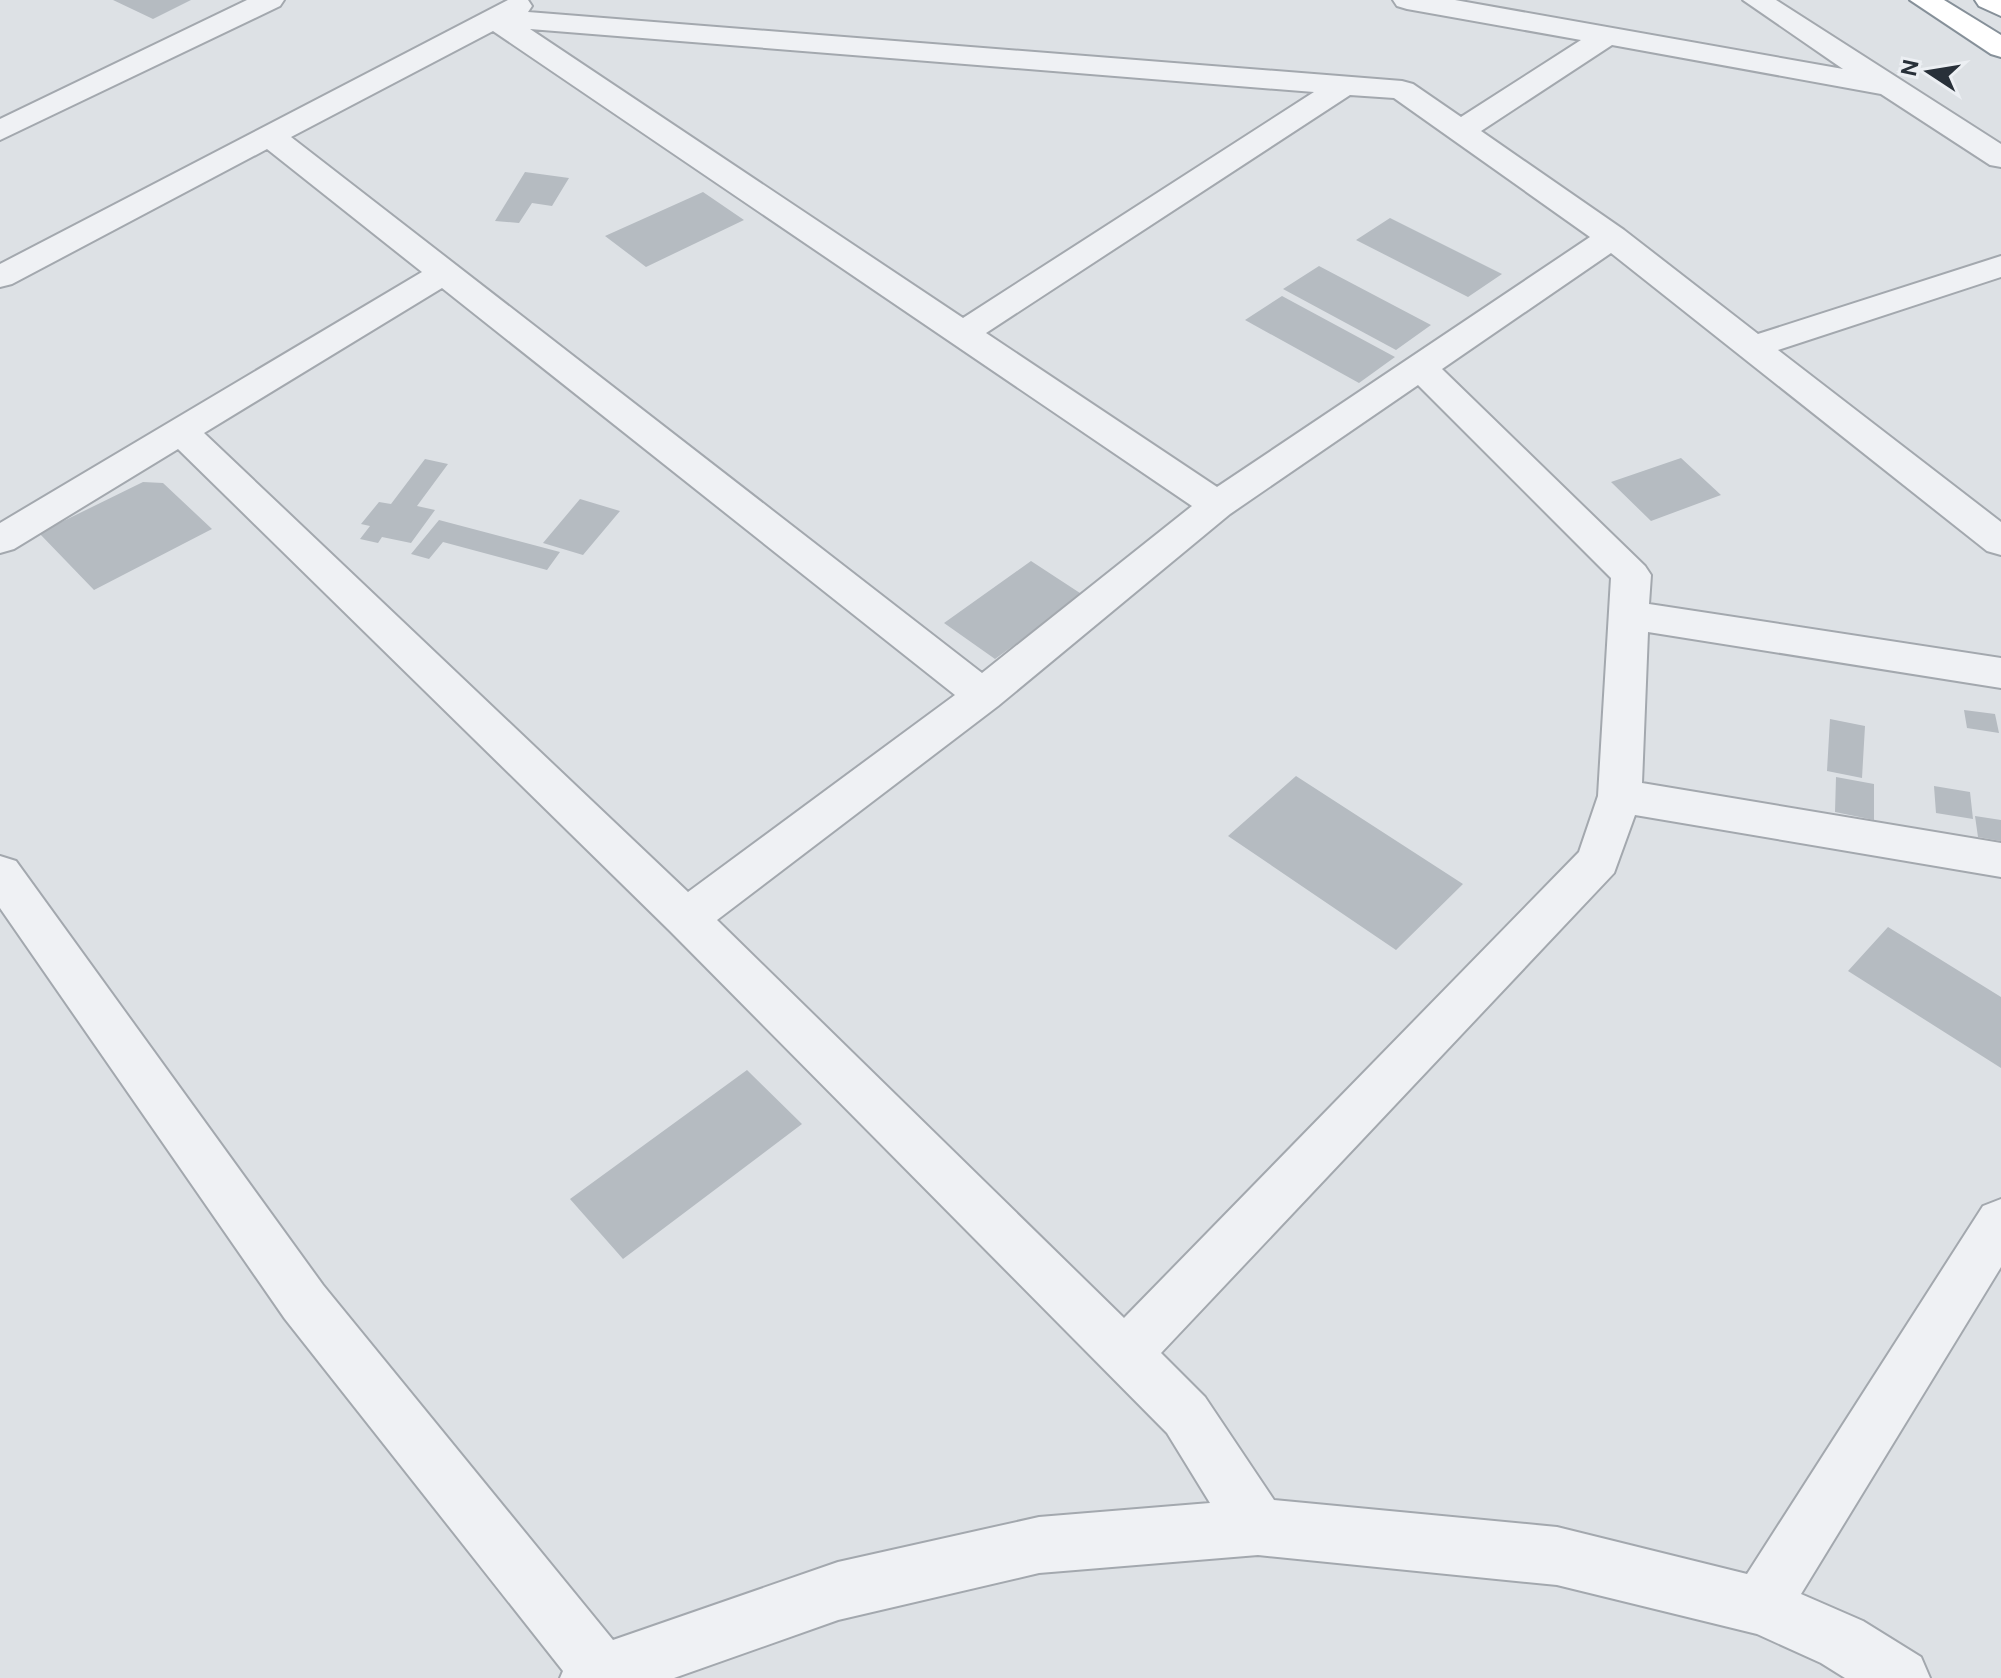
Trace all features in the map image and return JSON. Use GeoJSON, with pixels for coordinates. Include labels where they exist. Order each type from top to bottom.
{"type":"FeatureCollection","features":[{"type":"Feature","properties":{"kind":"highway"},"geometry":{"type":"LineString","coordinates":[[1924,0],[2001,48]]}},
{"type":"Feature","properties":{"kind":"highway"},"geometry":{"type":"LineString","coordinates":[[1989,0],[2001,7]]}},
{"type":"Feature","properties":{"kind":"street"},"geometry":{"type":"LineString","coordinates":[[0,131],[270,0]]}},
{"type":"Feature","properties":{"kind":"street"},"geometry":{"type":"LineString","coordinates":[[0,277],[531,0]]}},
{"type":"Feature","properties":{"kind":"street"},"geometry":{"type":"LineString","coordinates":[[1407,0],[1888,86]]}},
{"type":"Feature","properties":{"kind":"street"},"geometry":{"type":"LineString","coordinates":[[1757,0],[2001,158]]}},
{"type":"Feature","properties":{"kind":"street"},"geometry":{"type":"LineString","coordinates":[[494,18],[1402,90],[1612,237],[2001,542]]}},
{"type":"Feature","properties":{"kind":"street"},"geometry":{"type":"LineString","coordinates":[[494,18],[1217,505]]}},
{"type":"Feature","properties":{"kind":"street"},"geometry":{"type":"LineString","coordinates":[[1461,131],[1607,36]]}},
{"type":"Feature","properties":{"kind":"street"},"geometry":{"type":"LineString","coordinates":[[963,333],[1345,85]]}},
{"type":"Feature","properties":{"kind":"street"},"geometry":{"type":"LineString","coordinates":[[271,137],[976,700]]}},
{"type":"Feature","properties":{"kind":"street"},"geometry":{"type":"LineString","coordinates":[[686,918],[976,700],[1217,505],[1612,237]]}},
{"type":"Feature","properties":{"kind":"street"},"geometry":{"type":"LineString","coordinates":[[1752,347],[2001,266]]}},
{"type":"Feature","properties":{"kind":"street"},"geometry":{"type":"LineString","coordinates":[[0,540],[444,273]]}},
{"type":"Feature","properties":{"kind":"street"},"geometry":{"type":"LineString","coordinates":[[1126,1353],[1598,861],[1620,796],[1631,575],[1420,367]]}},
{"type":"Feature","properties":{"kind":"street"},"geometry":{"type":"LineString","coordinates":[[180,431],[686,918],[1126,1353],[1186,1415],[1258,1527]]}},
{"type":"Feature","properties":{"kind":"street"},"geometry":{"type":"LineString","coordinates":[[1629,615],[2001,673]]}},
{"type":"Feature","properties":{"kind":"street"},"geometry":{"type":"LineString","coordinates":[[1620,796],[2001,860]]}},
{"type":"Feature","properties":{"kind":"street"},"geometry":{"type":"LineString","coordinates":[[0,873],[304,1302],[595,1675],[838,1591],[1039,1545],[1258,1527],[1557,1556],[1760,1606],[1842,1642],[1900,1678]]}},
{"type":"Feature","properties":{"kind":"street"},"geometry":{"type":"LineString","coordinates":[[1760,1606],[2001,1222]]}},
{"type":"Feature","properties":{"kind":"building"},"geometry":{"type":"Polygon","coordinates":[[[113,0],[191,0],[153,19],[113,0]]]}},
{"type":"Feature","properties":{"kind":"building"},"geometry":{"type":"Polygon","coordinates":[[[525,172],[569,178],[552,206],[532,203],[519,223],[495,221],[525,172]]]}},
{"type":"Feature","properties":{"kind":"building"},"geometry":{"type":"Polygon","coordinates":[[[703,192],[744,220],[646,267],[605,236],[703,192]]]}},
{"type":"Feature","properties":{"kind":"building"},"geometry":{"type":"Polygon","coordinates":[[[1390,218],[1502,274],[1468,297],[1356,240],[1390,218]]]}},
{"type":"Feature","properties":{"kind":"building"},"geometry":{"type":"Polygon","coordinates":[[[1319,266],[1431,325],[1396,350],[1283,289],[1319,266]]]}},
{"type":"Feature","properties":{"kind":"building"},"geometry":{"type":"Polygon","coordinates":[[[1282,296],[1395,357],[1359,383],[1245,320],[1282,296]]]}},
{"type":"Feature","properties":{"kind":"building"},"geometry":{"type":"Polygon","coordinates":[[[1681,458],[1721,495],[1651,521],[1611,482],[1681,458]]]}},
{"type":"Feature","properties":{"kind":"building"},"geometry":{"type":"Polygon","coordinates":[[[425,459],[448,464],[417,506],[435,510],[411,543],[382,537],[378,543],[360,539],[370,526],[361,524],[379,502],[391,504],[425,459]]]}},
{"type":"Feature","properties":{"kind":"building"},"geometry":{"type":"Polygon","coordinates":[[[143,482],[163,483],[212,529],[94,590],[39,533],[143,482]]]}},
{"type":"Feature","properties":{"kind":"building"},"geometry":{"type":"Polygon","coordinates":[[[580,499],[620,511],[583,555],[543,543],[580,499]]]}},
{"type":"Feature","properties":{"kind":"building"},"geometry":{"type":"Polygon","coordinates":[[[439,520],[560,552],[547,570],[443,542],[429,559],[411,554],[439,520]]]}},
{"type":"Feature","properties":{"kind":"building"},"geometry":{"type":"Polygon","coordinates":[[[1031,561],[1083,595],[995,659],[944,623],[1031,561]]]}},
{"type":"Feature","properties":{"kind":"building"},"geometry":{"type":"Polygon","coordinates":[[[1964,710],[1995,714],[1999,733],[1967,728],[1964,710]]]}},
{"type":"Feature","properties":{"kind":"building"},"geometry":{"type":"Polygon","coordinates":[[[1830,719],[1865,726],[1862,778],[1827,771],[1830,719]]]}},
{"type":"Feature","properties":{"kind":"building"},"geometry":{"type":"Polygon","coordinates":[[[1296,776],[1463,884],[1396,950],[1228,836],[1296,776]]]}},
{"type":"Feature","properties":{"kind":"building"},"geometry":{"type":"Polygon","coordinates":[[[1836,777],[1874,784],[1874,820],[1835,812],[1836,777]]]}},
{"type":"Feature","properties":{"kind":"building"},"geometry":{"type":"Polygon","coordinates":[[[1934,786],[1970,792],[1973,819],[1936,813],[1934,786]]]}},
{"type":"Feature","properties":{"kind":"building"},"geometry":{"type":"Polygon","coordinates":[[[1975,816],[2001,820],[2001,841],[1978,837],[1975,816]]]}},
{"type":"Feature","properties":{"kind":"building"},"geometry":{"type":"Polygon","coordinates":[[[1888,927],[2001,997],[2001,1068],[1848,971],[1888,927]]]}},
{"type":"Feature","properties":{"kind":"building"},"geometry":{"type":"Polygon","coordinates":[[[747,1070],[802,1124],[623,1259],[570,1199],[747,1070]]]}}]}
